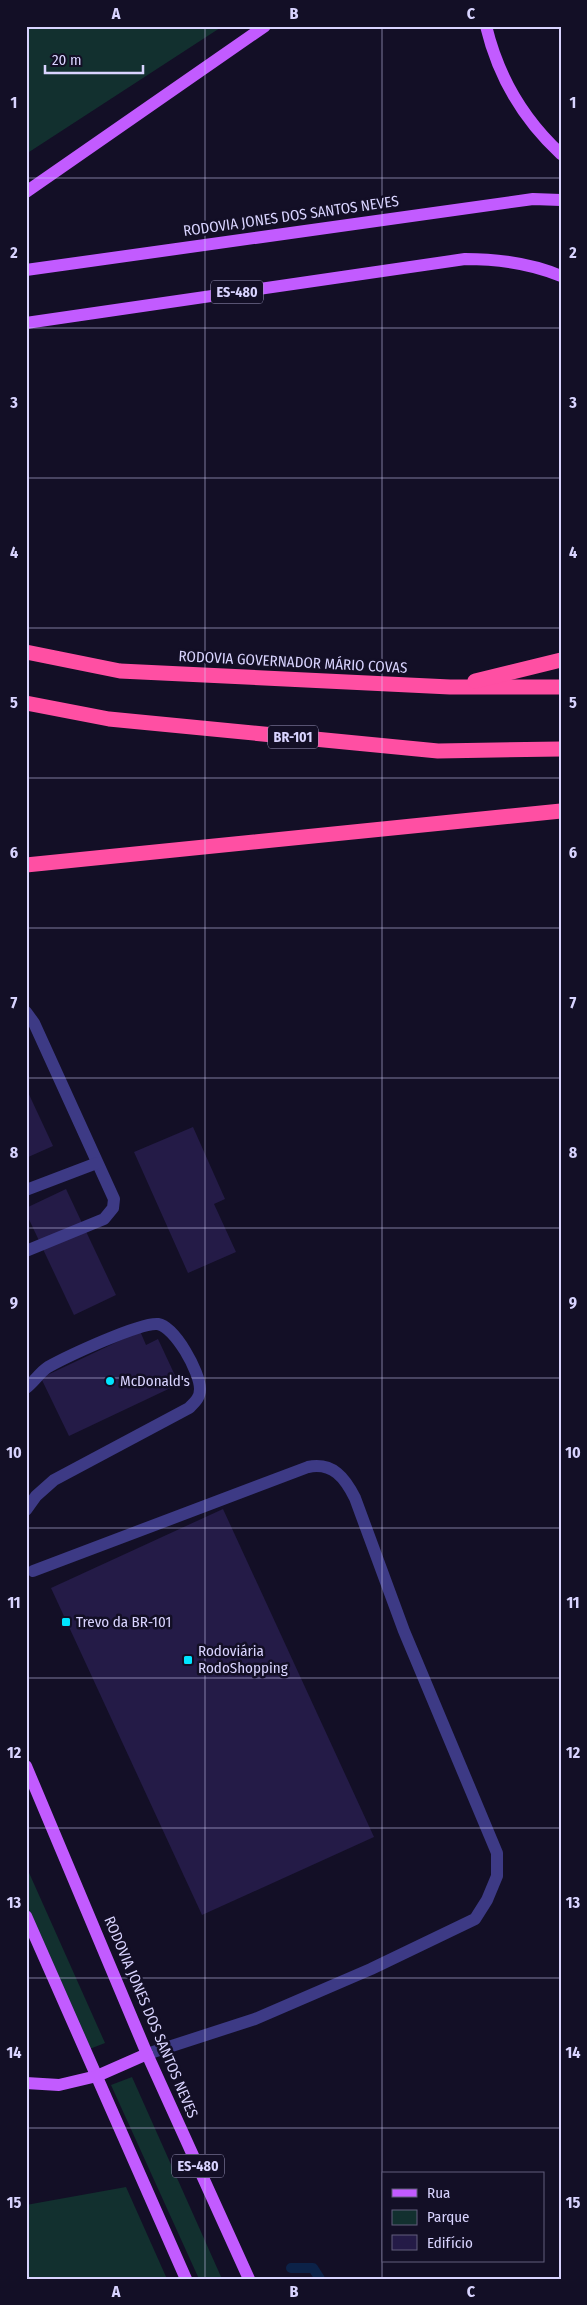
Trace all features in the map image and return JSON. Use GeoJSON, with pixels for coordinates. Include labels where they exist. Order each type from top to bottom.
{"type":"FeatureCollection","features":[{"type":"Feature","properties":{"kind":"highway","name":"RODOVIA GOVERNADOR MÁRIO COVAS"},"geometry":{"type":"LineString","coordinates":[[26,652],[120,671],[450,687],[561,687]]}},
{"type":"Feature","properties":{"kind":"highway"},"geometry":{"type":"LineString","coordinates":[[450,687],[561,660]]}},
{"type":"Feature","properties":{"kind":"highway","name":"BR-101"},"geometry":{"type":"LineString","coordinates":[[26,703],[109,719],[438,751],[561,749]]}},
{"type":"Feature","properties":{"kind":"highway"},"geometry":{"type":"LineString","coordinates":[[26,865],[561,811]]}},
{"type":"Feature","properties":{"kind":"main road"},"geometry":{"type":"LineString","coordinates":[[26,192],[265,26]]}},
{"type":"Feature","properties":{"kind":"main road"},"geometry":{"type":"LineString","coordinates":[[486,26],[492,50],[502,76],[516,100],[561,154]]}},
{"type":"Feature","properties":{"kind":"main road","name":"RODOVIA JONES DOS SANTOS NEVES"},"geometry":{"type":"LineString","coordinates":[[26,270],[533,199],[561,200]]}},
{"type":"Feature","properties":{"kind":"main road","name":"ES-480"},"geometry":{"type":"LineString","coordinates":[[26,323],[465,259],[494,259],[521,264],[561,276]]}},
{"type":"Feature","properties":{"kind":"main road","name":"RODOVIA JONES DOS SANTOS NEVES"},"geometry":{"type":"LineString","coordinates":[[26,1766],[148,2054],[250,2279]]}},
{"type":"Feature","properties":{"kind":"main road"},"geometry":{"type":"LineString","coordinates":[[26,1916],[186,2279]]}},
{"type":"Feature","properties":{"kind":"main road"},"geometry":{"type":"LineString","coordinates":[[26,2083],[59,2085],[97,2076],[148,2054]]}},
{"type":"Feature","properties":{"kind":"lane"},"geometry":{"type":"LineString","coordinates":[[26,1012],[34,1022],[113,1196],[113,1208],[104,1219],[26,1251]]}},
{"type":"Feature","properties":{"kind":"lane"},"geometry":{"type":"LineString","coordinates":[[26,1190],[97,1163]]}},
{"type":"Feature","properties":{"kind":"lane"},"geometry":{"type":"LineString","coordinates":[[26,1388],[47,1368],[135,1328],[155,1324],[168,1329],[180,1342],[200,1386],[198,1397],[189,1408],[54,1480],[36,1496],[26,1510]]}},
{"type":"Feature","properties":{"kind":"lane"},"geometry":{"type":"LineString","coordinates":[[33,1571],[308,1467],[317,1465],[337,1472],[348,1484],[355,1498],[404,1631],[497,1853],[497,1876],[487,1900],[475,1918],[371,1969],[255,2019],[148,2054]]}},
{"type":"Feature","properties":{"kind":"green space"},"geometry":{"type":"Polygon","coordinates":[[[26,26],[223,26],[26,154],[26,26]]]}},
{"type":"Feature","properties":{"kind":"green space"},"geometry":{"type":"Polygon","coordinates":[[[26,1866],[105,2043],[87,2050],[26,1910],[26,1866]]]}},
{"type":"Feature","properties":{"kind":"green space"},"geometry":{"type":"Polygon","coordinates":[[[132,2077],[222,2279],[199,2279],[111,2085],[132,2077]]]}},
{"type":"Feature","properties":{"kind":"green space"},"geometry":{"type":"Polygon","coordinates":[[[126,2187],[167,2279],[26,2279],[26,2205],[126,2187]]]}},
{"type":"Feature","properties":{"kind":"building"},"geometry":{"type":"Polygon","coordinates":[[[26,1088],[53,1146],[26,1158],[26,1088]]]}},
{"type":"Feature","properties":{"kind":"building"},"geometry":{"type":"Polygon","coordinates":[[[193,1127],[225,1199],[214,1204],[236,1252],[188,1273],[134,1152],[193,1127]]]}},
{"type":"Feature","properties":{"kind":"building"},"geometry":{"type":"Polygon","coordinates":[[[66,1189],[116,1295],[74,1315],[26,1213],[26,1208],[66,1189]]]}},
{"type":"Feature","properties":{"kind":"building","name":"McDonald's"},"geometry":{"type":"Polygon","coordinates":[[[140,1331],[146,1345],[158,1339],[179,1384],[69,1436],[41,1378],[140,1331]]]}},
{"type":"Feature","properties":{"kind":"building","name":"Rodoviária RodoShopping"},"geometry":{"type":"Polygon","coordinates":[[[223,1509],[374,1837],[202,1915],[51,1588],[223,1509]]]}},
{"type":"Feature","properties":{"kind":"waterway"},"geometry":{"type":"LineString","coordinates":[[291,2268],[313,2268],[320,2279]]}},
{"type":"Feature","properties":{"kind":"place","name":"McDonald's"},"geometry":{"type":"Point","coordinates":[110,1381]}},
{"type":"Feature","properties":{"kind":"place","name":"Trevo da BR-101"},"geometry":{"type":"Point","coordinates":[66,1622]}},
{"type":"Feature","properties":{"kind":"place","name":"Rodoviária RodoShopping"},"geometry":{"type":"Point","coordinates":[188,1660]}}]}
